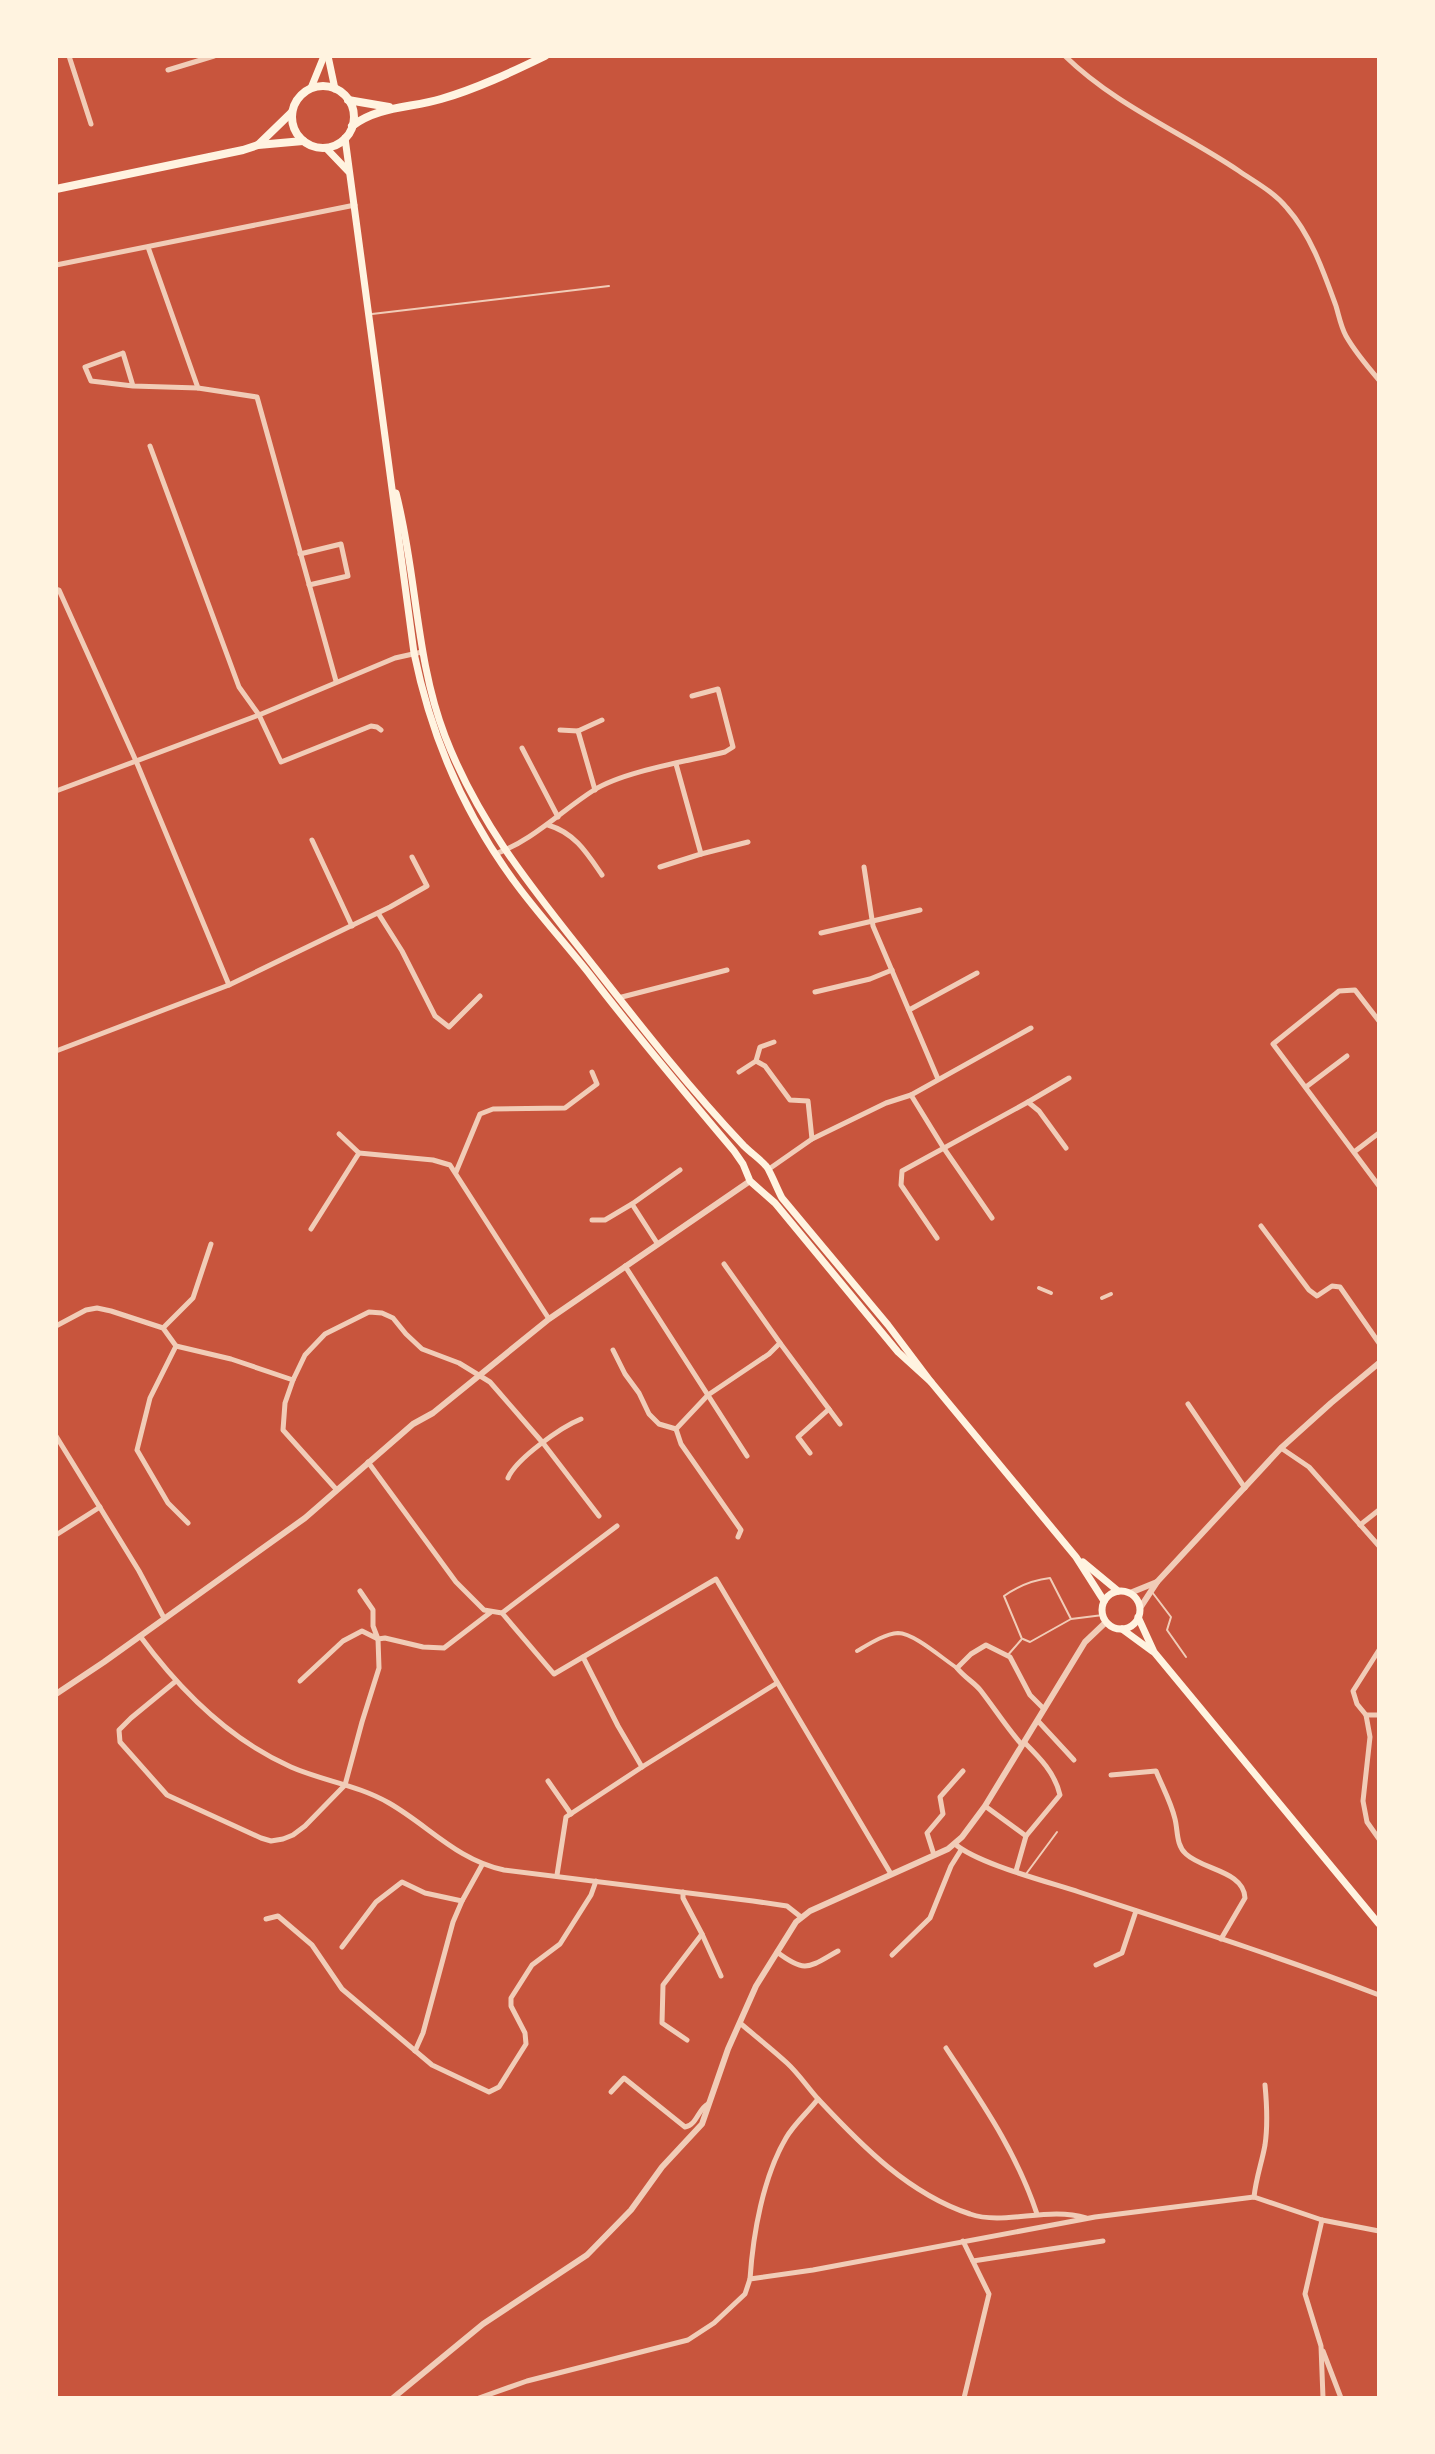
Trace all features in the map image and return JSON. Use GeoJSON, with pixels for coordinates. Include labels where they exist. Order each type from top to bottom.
{"type":"FeatureCollection","features":[{"type":"Feature","properties":{"kind":"main road"},"geometry":{"type":"LineString","coordinates":[[258,145],[311,88],[326,56]]}},
{"type":"Feature","properties":{"kind":"main road"},"geometry":{"type":"LineString","coordinates":[[326,56],[335,89]]}},
{"type":"Feature","properties":{"kind":"main road"},"geometry":{"type":"LineString","coordinates":[[292,111],[293,128],[303,141],[326,148],[340,143],[352,126],[371,115],[441,99],[545,56]]}},
{"type":"Feature","properties":{"kind":"main road"},"geometry":{"type":"LineString","coordinates":[[311,88],[327,86],[348,100],[352,108],[352,126]]}},
{"type":"Feature","properties":{"kind":"main road"},"geometry":{"type":"LineString","coordinates":[[348,100],[394,108]]}},
{"type":"Feature","properties":{"kind":"main road"},"geometry":{"type":"LineString","coordinates":[[345,138],[395,523],[428,713],[469,810],[524,894],[617,1012],[734,1151],[754,1183],[804,1237],[898,1352],[931,1382]]}},
{"type":"Feature","properties":{"kind":"main road"},"geometry":{"type":"LineString","coordinates":[[56,189],[258,145],[303,141]]}},
{"type":"Feature","properties":{"kind":"main road"},"geometry":{"type":"LineString","coordinates":[[326,148],[351,176]]}},
{"type":"Feature","properties":{"kind":"main road"},"geometry":{"type":"LineString","coordinates":[[418,652],[446,739],[477,805],[530,888],[678,1071],[769,1172],[782,1198],[1076,1557],[1104,1601],[1104,1619],[1110,1626],[1122,1629],[1154,1652],[1379,1924]]}},
{"type":"Feature","properties":{"kind":"main road"},"geometry":{"type":"LineString","coordinates":[[747,1172],[751,1166],[761,1163]]}},
{"type":"Feature","properties":{"kind":"main road"},"geometry":{"type":"LineString","coordinates":[[754,1183],[765,1183],[769,1172]]}},
{"type":"Feature","properties":{"kind":"main road"},"geometry":{"type":"LineString","coordinates":[[1076,1557],[1118,1591]]}},
{"type":"Feature","properties":{"kind":"main road"},"geometry":{"type":"LineString","coordinates":[[1104,1601],[1118,1591],[1135,1597],[1140,1608],[1138,1617],[1122,1629]]}},
{"type":"Feature","properties":{"kind":"main road"},"geometry":{"type":"LineString","coordinates":[[1138,1617],[1154,1652]]}},
{"type":"Feature","properties":{"kind":"street"},"geometry":{"type":"LineString","coordinates":[[69,56],[91,124]]}},
{"type":"Feature","properties":{"kind":"street"},"geometry":{"type":"LineString","coordinates":[[168,70],[214,56]]}},
{"type":"Feature","properties":{"kind":"street"},"geometry":{"type":"LineString","coordinates":[[1065,56],[1086,77],[1134,109],[1220,158],[1286,206],[1300,224],[1313,250],[1344,333],[1379,380]]}},
{"type":"Feature","properties":{"kind":"street"},"geometry":{"type":"LineString","coordinates":[[56,265],[356,205]]}},
{"type":"Feature","properties":{"kind":"street"},"geometry":{"type":"LineString","coordinates":[[148,247],[198,388]]}},
{"type":"Feature","properties":{"kind":"street"},"geometry":{"type":"LineString","coordinates":[[133,386],[123,353],[85,367],[91,381],[133,386],[198,388],[257,397],[336,681]]}},
{"type":"Feature","properties":{"kind":"street"},"geometry":{"type":"LineString","coordinates":[[150,446],[239,687],[259,715],[281,762],[371,726],[381,730]]}},
{"type":"Feature","properties":{"kind":"street"},"geometry":{"type":"LineString","coordinates":[[300,554],[341,544],[348,576],[309,585]]}},
{"type":"Feature","properties":{"kind":"street"},"geometry":{"type":"LineString","coordinates":[[56,589],[136,761],[229,985]]}},
{"type":"Feature","properties":{"kind":"street"},"geometry":{"type":"LineString","coordinates":[[56,791],[259,715],[395,658],[418,652]]}},
{"type":"Feature","properties":{"kind":"street"},"geometry":{"type":"LineString","coordinates":[[495,854],[614,780],[725,752],[733,747],[718,689],[692,696]]}},
{"type":"Feature","properties":{"kind":"street"},"geometry":{"type":"LineString","coordinates":[[560,730],[578,731],[602,720]]}},
{"type":"Feature","properties":{"kind":"street"},"geometry":{"type":"LineString","coordinates":[[578,731],[595,790]]}},
{"type":"Feature","properties":{"kind":"street"},"geometry":{"type":"LineString","coordinates":[[522,748],[558,817]]}},
{"type":"Feature","properties":{"kind":"street"},"geometry":{"type":"LineString","coordinates":[[676,764],[701,854]]}},
{"type":"Feature","properties":{"kind":"street"},"geometry":{"type":"LineString","coordinates":[[547,824],[562,829],[578,841],[602,875]]}},
{"type":"Feature","properties":{"kind":"street"},"geometry":{"type":"LineString","coordinates":[[312,840],[352,926]]}},
{"type":"Feature","properties":{"kind":"street"},"geometry":{"type":"LineString","coordinates":[[660,867],[748,842]]}},
{"type":"Feature","properties":{"kind":"street"},"geometry":{"type":"LineString","coordinates":[[56,1051],[229,985],[378,913],[427,886],[412,857]]}},
{"type":"Feature","properties":{"kind":"street"},"geometry":{"type":"LineString","coordinates":[[864,867],[872,920],[938,1079]]}},
{"type":"Feature","properties":{"kind":"street"},"geometry":{"type":"LineString","coordinates":[[821,933],[920,910]]}},
{"type":"Feature","properties":{"kind":"street"},"geometry":{"type":"LineString","coordinates":[[378,913],[402,951],[435,1016],[449,1027],[480,996]]}},
{"type":"Feature","properties":{"kind":"street"},"geometry":{"type":"LineString","coordinates":[[618,998],[727,970]]}},
{"type":"Feature","properties":{"kind":"street"},"geometry":{"type":"LineString","coordinates":[[815,992],[870,979],[892,970]]}},
{"type":"Feature","properties":{"kind":"street"},"geometry":{"type":"LineString","coordinates":[[909,1010],[977,973]]}},
{"type":"Feature","properties":{"kind":"street"},"geometry":{"type":"LineString","coordinates":[[1379,1021],[1355,990],[1339,991],[1273,1044],[1379,1186]]}},
{"type":"Feature","properties":{"kind":"street"},"geometry":{"type":"LineString","coordinates":[[769,1172],[812,1139],[886,1103],[911,1095],[1031,1028]]}},
{"type":"Feature","properties":{"kind":"street"},"geometry":{"type":"LineString","coordinates":[[739,1072],[756,1061],[760,1047],[774,1042]]}},
{"type":"Feature","properties":{"kind":"street"},"geometry":{"type":"LineString","coordinates":[[1306,1087],[1347,1056]]}},
{"type":"Feature","properties":{"kind":"street"},"geometry":{"type":"LineString","coordinates":[[756,1061],[765,1066],[790,1100],[808,1101],[812,1139]]}},
{"type":"Feature","properties":{"kind":"street"},"geometry":{"type":"LineString","coordinates":[[456,1172],[480,1114],[493,1109],[565,1108],[597,1084],[592,1072]]}},
{"type":"Feature","properties":{"kind":"street"},"geometry":{"type":"LineString","coordinates":[[937,1238],[901,1185],[902,1171],[1069,1078]]}},
{"type":"Feature","properties":{"kind":"street"},"geometry":{"type":"LineString","coordinates":[[911,1095],[992,1218]]}},
{"type":"Feature","properties":{"kind":"street"},"geometry":{"type":"LineString","coordinates":[[1028,1102],[1039,1111],[1066,1148]]}},
{"type":"Feature","properties":{"kind":"street"},"geometry":{"type":"LineString","coordinates":[[1354,1152],[1379,1133]]}},
{"type":"Feature","properties":{"kind":"street"},"geometry":{"type":"LineString","coordinates":[[339,1134],[359,1153],[433,1160],[450,1165],[549,1319]]}},
{"type":"Feature","properties":{"kind":"street"},"geometry":{"type":"LineString","coordinates":[[311,1229],[359,1153]]}},
{"type":"Feature","properties":{"kind":"street"},"geometry":{"type":"LineString","coordinates":[[592,1220],[605,1220],[680,1170]]}},
{"type":"Feature","properties":{"kind":"street"},"geometry":{"type":"LineString","coordinates":[[56,1694],[322,1505],[336,1489],[413,1424],[433,1413],[549,1319],[657,1243],[754,1183]]}},
{"type":"Feature","properties":{"kind":"street"},"geometry":{"type":"LineString","coordinates":[[632,1204],[657,1243]]}},
{"type":"Feature","properties":{"kind":"street"},"geometry":{"type":"LineString","coordinates":[[1261,1226],[1309,1290],[1317,1296],[1332,1286],[1340,1287],[1379,1343]]}},
{"type":"Feature","properties":{"kind":"street"},"geometry":{"type":"LineString","coordinates":[[163,1328],[193,1298],[211,1244]]}},
{"type":"Feature","properties":{"kind":"street"},"geometry":{"type":"LineString","coordinates":[[724,1264],[840,1424]]}},
{"type":"Feature","properties":{"kind":"street"},"geometry":{"type":"LineString","coordinates":[[624,1265],[747,1456]]}},
{"type":"Feature","properties":{"kind":"street"},"geometry":{"type":"LineString","coordinates":[[1039,1288],[1051,1293]]}},
{"type":"Feature","properties":{"kind":"street"},"geometry":{"type":"LineString","coordinates":[[1102,1298],[1111,1294]]}},
{"type":"Feature","properties":{"kind":"street"},"geometry":{"type":"LineString","coordinates":[[56,1326],[86,1310],[97,1308],[163,1328],[176,1346],[231,1359],[293,1380]]}},
{"type":"Feature","properties":{"kind":"street"},"geometry":{"type":"LineString","coordinates":[[336,1489],[283,1430],[285,1403],[305,1355],[325,1334],[369,1312],[382,1313],[393,1318],[422,1349],[459,1363],[490,1382],[543,1443],[599,1516]]}},
{"type":"Feature","properties":{"kind":"street"},"geometry":{"type":"LineString","coordinates":[[676,1429],[708,1395],[769,1354],[780,1343]]}},
{"type":"Feature","properties":{"kind":"street"},"geometry":{"type":"LineString","coordinates":[[176,1346],[150,1398],[137,1450],[168,1503],[188,1523]]}},
{"type":"Feature","properties":{"kind":"street"},"geometry":{"type":"LineString","coordinates":[[613,1350],[649,1414],[659,1424],[676,1429]]}},
{"type":"Feature","properties":{"kind":"street"},"geometry":{"type":"LineString","coordinates":[[1140,1608],[1157,1582],[1281,1448],[1379,1363]]}},
{"type":"Feature","properties":{"kind":"street"},"geometry":{"type":"LineString","coordinates":[[1188,1404],[1245,1488]]}},
{"type":"Feature","properties":{"kind":"street"},"geometry":{"type":"LineString","coordinates":[[810,1453],[798,1437],[829,1409]]}},
{"type":"Feature","properties":{"kind":"street"},"geometry":{"type":"LineString","coordinates":[[508,1478],[511,1470],[543,1443],[570,1423],[581,1419]]}},
{"type":"Feature","properties":{"kind":"street"},"geometry":{"type":"LineString","coordinates":[[676,1429],[681,1444],[741,1530],[738,1537]]}},
{"type":"Feature","properties":{"kind":"street"},"geometry":{"type":"LineString","coordinates":[[56,1436],[139,1571],[164,1618]]}},
{"type":"Feature","properties":{"kind":"street"},"geometry":{"type":"LineString","coordinates":[[1281,1448],[1309,1467],[1379,1546]]}},
{"type":"Feature","properties":{"kind":"street"},"geometry":{"type":"LineString","coordinates":[[368,1462],[456,1582],[484,1610],[502,1613],[554,1674],[716,1579],[891,1874]]}},
{"type":"Feature","properties":{"kind":"street"},"geometry":{"type":"LineString","coordinates":[[56,1535],[100,1507]]}},
{"type":"Feature","properties":{"kind":"street"},"geometry":{"type":"LineString","coordinates":[[1360,1525],[1379,1510]]}},
{"type":"Feature","properties":{"kind":"street"},"geometry":{"type":"LineString","coordinates":[[502,1613],[617,1526]]}},
{"type":"Feature","properties":{"kind":"street"},"geometry":{"type":"LineString","coordinates":[[1130,1593],[1157,1582]]}},
{"type":"Feature","properties":{"kind":"street"},"geometry":{"type":"LineString","coordinates":[[176,1681],[119,1730],[120,1742],[167,1795],[271,1841],[283,1839],[305,1826],[345,1785],[379,1668],[373,1610],[360,1591]]}},
{"type":"Feature","properties":{"kind":"street"},"geometry":{"type":"LineString","coordinates":[[300,1681],[343,1641],[362,1631],[378,1639],[444,1648],[492,1611]]}},
{"type":"Feature","properties":{"kind":"street"},"geometry":{"type":"LineString","coordinates":[[892,1955],[930,1918],[958,1847],[1085,1642],[1104,1619]]}},
{"type":"Feature","properties":{"kind":"street"},"geometry":{"type":"LineString","coordinates":[[857,1651],[900,1633],[914,1638],[979,1687],[1008,1729],[1047,1766],[1060,1795],[1026,1836],[1016,1871]]}},
{"type":"Feature","properties":{"kind":"street"},"geometry":{"type":"LineString","coordinates":[[140,1636],[176,1681],[250,1747],[294,1768],[366,1791],[396,1807],[482,1865],[787,1906],[801,1917]]}},
{"type":"Feature","properties":{"kind":"street"},"geometry":{"type":"LineString","coordinates":[[957,1668],[986,1645],[1009,1656],[1030,1695],[1045,1710]]}},
{"type":"Feature","properties":{"kind":"street"},"geometry":{"type":"LineString","coordinates":[[1379,1650],[1353,1691],[1357,1704],[1366,1715],[1370,1737],[1363,1801],[1367,1822],[1379,1839]]}},
{"type":"Feature","properties":{"kind":"street"},"geometry":{"type":"LineString","coordinates":[[583,1657],[642,1767]]}},
{"type":"Feature","properties":{"kind":"street"},"geometry":{"type":"LineString","coordinates":[[557,1875],[566,1817],[777,1683]]}},
{"type":"Feature","properties":{"kind":"street"},"geometry":{"type":"LineString","coordinates":[[1366,1715],[1379,1715]]}},
{"type":"Feature","properties":{"kind":"street"},"geometry":{"type":"LineString","coordinates":[[1038,1721],[1074,1760]]}},
{"type":"Feature","properties":{"kind":"street"},"geometry":{"type":"LineString","coordinates":[[934,1855],[927,1833],[943,1814],[940,1797],[963,1771]]}},
{"type":"Feature","properties":{"kind":"street"},"geometry":{"type":"LineString","coordinates":[[1111,1775],[1156,1771],[1175,1818],[1178,1840],[1186,1854],[1239,1882],[1245,1898],[1221,1939]]}},
{"type":"Feature","properties":{"kind":"street"},"geometry":{"type":"LineString","coordinates":[[548,1781],[571,1814]]}},
{"type":"Feature","properties":{"kind":"street"},"geometry":{"type":"LineString","coordinates":[[985,1806],[1026,1836]]}},
{"type":"Feature","properties":{"kind":"street"},"geometry":{"type":"LineString","coordinates":[[393,2398],[483,2324],[587,2255],[631,2210],[662,2167],[702,2124],[728,2049],[756,1986],[801,1917],[934,1855],[958,1847],[1025,1875],[1299,1964],[1379,1995]]}},
{"type":"Feature","properties":{"kind":"street"},"geometry":{"type":"LineString","coordinates":[[415,2051],[462,1901],[482,1865]]}},
{"type":"Feature","properties":{"kind":"street"},"geometry":{"type":"LineString","coordinates":[[266,1919],[278,1916],[312,1945],[342,1989],[432,2065],[484,2090],[495,2090],[526,2044],[525,2033],[511,2006],[511,1998],[532,1965],[560,1944],[591,1895],[596,1881]]}},
{"type":"Feature","properties":{"kind":"street"},"geometry":{"type":"LineString","coordinates":[[342,1947],[376,1902],[402,1882],[425,1893],[462,1901]]}},
{"type":"Feature","properties":{"kind":"street"},"geometry":{"type":"LineString","coordinates":[[683,1892],[683,1898],[721,1976]]}},
{"type":"Feature","properties":{"kind":"street"},"geometry":{"type":"LineString","coordinates":[[1096,1965],[1122,1953],[1136,1911]]}},
{"type":"Feature","properties":{"kind":"street"},"geometry":{"type":"LineString","coordinates":[[687,2040],[662,2023],[663,1985],[702,1934]]}},
{"type":"Feature","properties":{"kind":"street"},"geometry":{"type":"LineString","coordinates":[[777,1952],[793,1965],[801,1967],[838,1951]]}},
{"type":"Feature","properties":{"kind":"street"},"geometry":{"type":"LineString","coordinates":[[740,2023],[788,2064],[818,2099],[904,2181],[936,2200],[973,2216],[1073,2214],[1087,2218]]}},
{"type":"Feature","properties":{"kind":"street"},"geometry":{"type":"LineString","coordinates":[[946,2048],[1004,2138],[1025,2179],[1037,2214]]}},
{"type":"Feature","properties":{"kind":"street"},"geometry":{"type":"LineString","coordinates":[[611,2092],[624,2078],[685,2127],[695,2121],[709,2104]]}},
{"type":"Feature","properties":{"kind":"street"},"geometry":{"type":"LineString","coordinates":[[1254,2197],[1268,2116],[1265,2085]]}},
{"type":"Feature","properties":{"kind":"street"},"geometry":{"type":"LineString","coordinates":[[481,2398],[527,2381],[688,2340],[714,2323],[745,2294],[750,2279],[757,2219],[766,2186],[786,2137],[818,2099]]}},
{"type":"Feature","properties":{"kind":"street"},"geometry":{"type":"LineString","coordinates":[[750,2279],[1087,2218],[1254,2197],[1322,2220],[1379,2231]]}},
{"type":"Feature","properties":{"kind":"street"},"geometry":{"type":"LineString","coordinates":[[1322,2220],[1305,2294],[1341,2398]]}},
{"type":"Feature","properties":{"kind":"street"},"geometry":{"type":"LineString","coordinates":[[963,2241],[989,2294],[964,2398]]}},
{"type":"Feature","properties":{"kind":"street"},"geometry":{"type":"LineString","coordinates":[[973,2261],[1103,2241]]}},
{"type":"Feature","properties":{"kind":"street"},"geometry":{"type":"LineString","coordinates":[[1321,2346],[1323,2398]]}},
{"type":"Feature","properties":{"kind":"lane"},"geometry":{"type":"LineString","coordinates":[[370,314],[609,286]]}},
{"type":"Feature","properties":{"kind":"lane"},"geometry":{"type":"LineString","coordinates":[[1071,1619],[1050,1578],[1016,1587],[1004,1596],[1022,1639],[1030,1642],[1071,1619],[1104,1619]]}},
{"type":"Feature","properties":{"kind":"lane"},"geometry":{"type":"LineString","coordinates":[[1152,1591],[1171,1617],[1167,1630],[1186,1657]]}},
{"type":"Feature","properties":{"kind":"lane"},"geometry":{"type":"LineString","coordinates":[[1009,1656],[1022,1639]]}},
{"type":"Feature","properties":{"kind":"lane"},"geometry":{"type":"LineString","coordinates":[[1025,1875],[1057,1832]]}}]}
